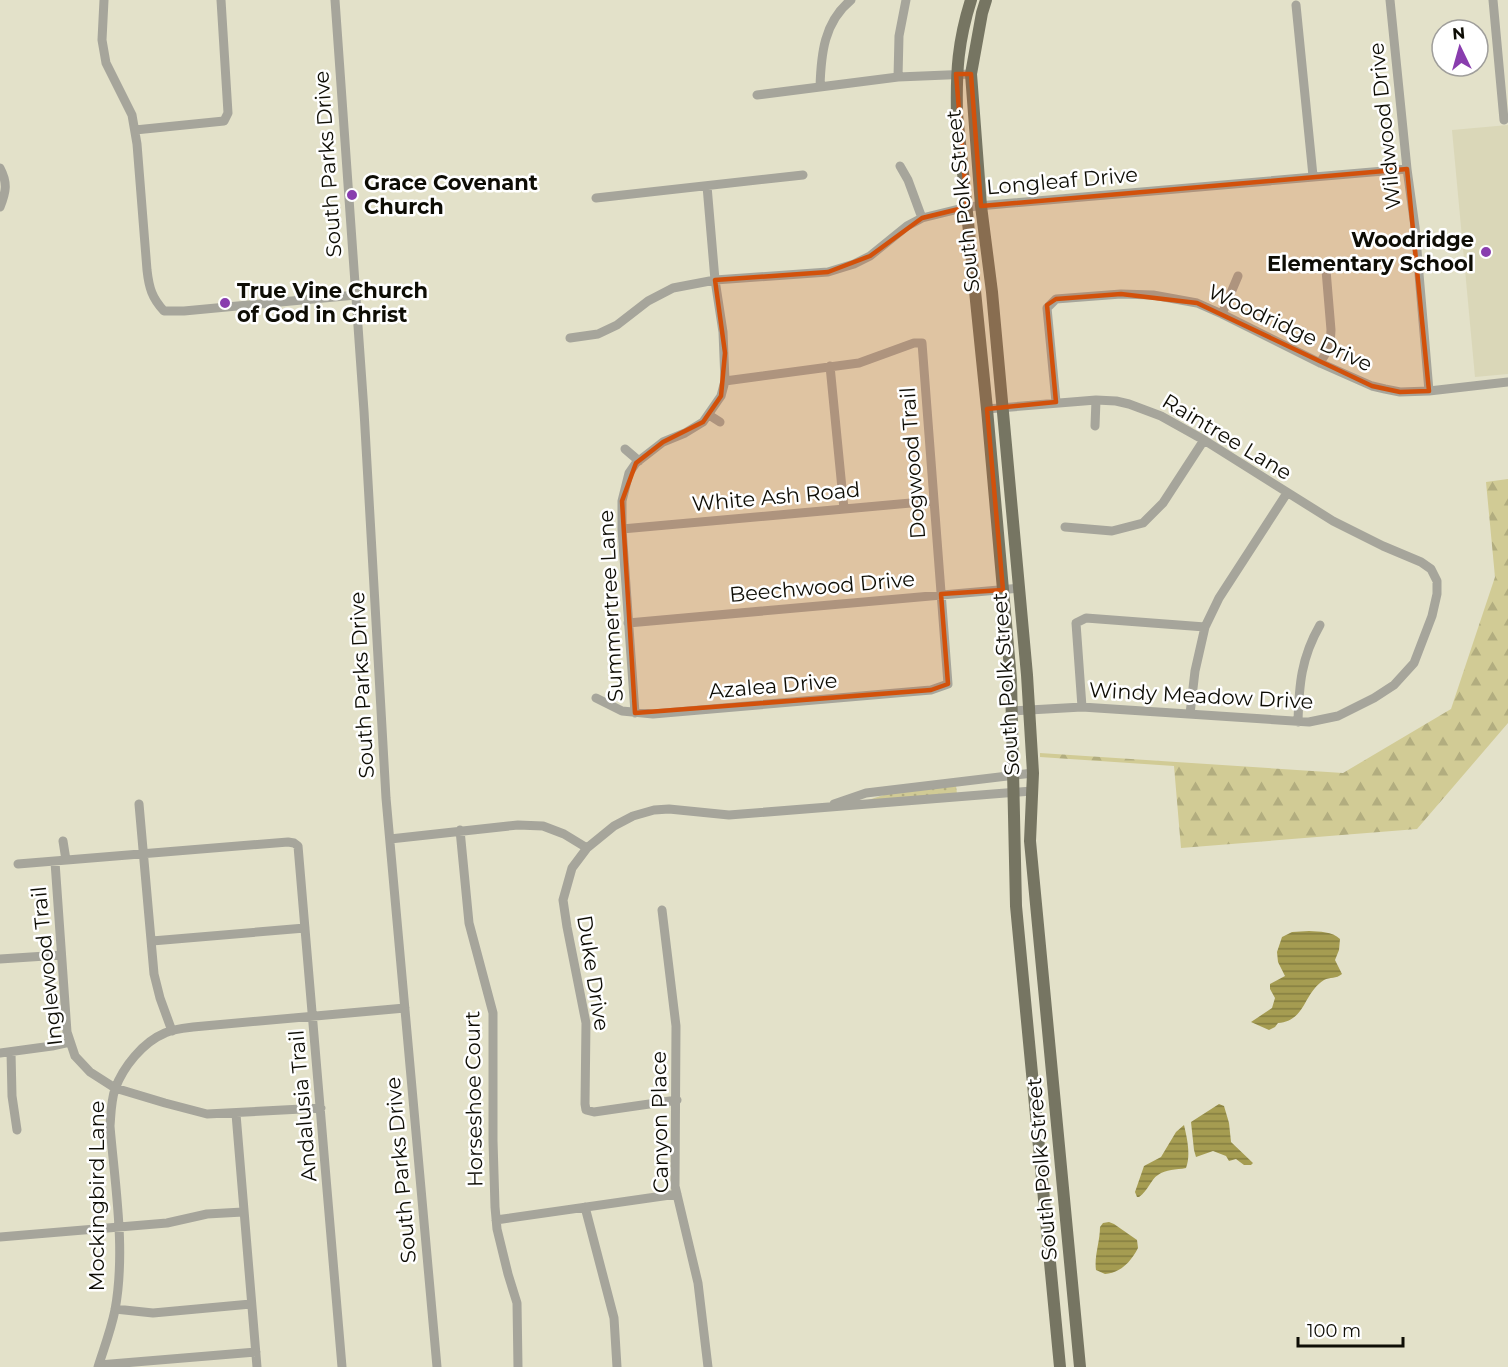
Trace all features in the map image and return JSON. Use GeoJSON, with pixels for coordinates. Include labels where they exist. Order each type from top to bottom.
{"type":"FeatureCollection","features":[{"type":"Feature","properties":{"kind":"main road","name":"South Polk Street"},"geometry":{"type":"LineString","coordinates":[[971,0],[962,34],[956,74],[957,114],[987,409],[1013,711],[1017,911],[1060,1367]]}},
{"type":"Feature","properties":{"kind":"main road","name":"South Polk Street"},"geometry":{"type":"LineString","coordinates":[[986,0],[981,13],[971,74],[981,206],[992,292],[1020,588],[1033,773],[1030,841],[1080,1367]]}},
{"type":"Feature","properties":{"kind":"street"},"geometry":{"type":"LineString","coordinates":[[104,0],[102,40],[106,63],[132,115],[135,130],[149,289],[154,300],[164,311],[184,311],[356,295]]}},
{"type":"Feature","properties":{"kind":"street"},"geometry":{"type":"LineString","coordinates":[[135,130],[224,121],[228,113],[221,0]]}},
{"type":"Feature","properties":{"kind":"street","name":"South Parks Drive"},"geometry":{"type":"LineString","coordinates":[[334,0],[356,295],[390,839],[437,1367]]}},
{"type":"Feature","properties":{"kind":"street"},"geometry":{"type":"LineString","coordinates":[[820,87],[821,56],[828,31],[840,9],[851,0]]}},
{"type":"Feature","properties":{"kind":"street"},"geometry":{"type":"LineString","coordinates":[[898,77],[899,36],[906,0]]}},
{"type":"Feature","properties":{"kind":"street","name":"Wildwood Drive"},"geometry":{"type":"LineString","coordinates":[[1390,0],[1415,227],[1429,391]]}},
{"type":"Feature","properties":{"kind":"street"},"geometry":{"type":"LineString","coordinates":[[1493,0],[1504,72],[1504,120]]}},
{"type":"Feature","properties":{"kind":"street"},"geometry":{"type":"LineString","coordinates":[[1296,5],[1313,176]]}},
{"type":"Feature","properties":{"kind":"street"},"geometry":{"type":"LineString","coordinates":[[757,95],[898,77],[971,74]]}},
{"type":"Feature","properties":{"kind":"street"},"geometry":{"type":"LineString","coordinates":[[900,166],[908,180],[922,218]]}},
{"type":"Feature","properties":{"kind":"street"},"geometry":{"type":"LineString","coordinates":[[0,168],[4,175],[6,192],[0,207]]}},
{"type":"Feature","properties":{"kind":"street","name":"Longleaf Drive"},"geometry":{"type":"LineString","coordinates":[[570,338],[598,334],[617,325],[648,301],[673,288],[715,280],[828,272],[870,256],[907,226],[922,218],[967,207],[1407,169]]}},
{"type":"Feature","properties":{"kind":"street"},"geometry":{"type":"LineString","coordinates":[[596,198],[803,175]]}},
{"type":"Feature","properties":{"kind":"street","name":"Summertree Lane"},"geometry":{"type":"LineString","coordinates":[[635,713],[622,529],[622,501],[629,473],[639,461],[663,442],[703,422],[721,396],[725,381],[723,332],[715,280],[707,186]]}},
{"type":"Feature","properties":{"kind":"street"},"geometry":{"type":"LineString","coordinates":[[1320,363],[1330,346],[1331,330],[1326,270]]}},
{"type":"Feature","properties":{"kind":"street"},"geometry":{"type":"LineString","coordinates":[[1222,314],[1238,276]]}},
{"type":"Feature","properties":{"kind":"street","name":"Woodridge Drive"},"geometry":{"type":"LineString","coordinates":[[1056,402],[1047,308],[1056,299],[1121,294],[1153,295],[1197,303],[1372,386],[1400,392],[1508,382]]}},
{"type":"Feature","properties":{"kind":"street","name":"Dogwood Trail"},"geometry":{"type":"LineString","coordinates":[[830,366],[859,363],[914,343],[922,343],[948,677]]}},
{"type":"Feature","properties":{"kind":"street"},"geometry":{"type":"LineString","coordinates":[[725,381],[830,366],[844,509]]}},
{"type":"Feature","properties":{"kind":"street"},"geometry":{"type":"LineString","coordinates":[[1095,400],[1095,426]]}},
{"type":"Feature","properties":{"kind":"street","name":"Raintree Lane"},"geometry":{"type":"LineString","coordinates":[[987,409],[1095,400],[1129,404],[1161,416],[1204,440],[1333,521],[1422,562],[1431,569]]}},
{"type":"Feature","properties":{"kind":"street"},"geometry":{"type":"LineString","coordinates":[[709,415],[720,422]]}},
{"type":"Feature","properties":{"kind":"street"},"geometry":{"type":"LineString","coordinates":[[1065,527],[1112,531],[1143,523],[1163,503],[1204,440]]}},
{"type":"Feature","properties":{"kind":"street"},"geometry":{"type":"LineString","coordinates":[[626,449],[639,461]]}},
{"type":"Feature","properties":{"kind":"street"},"geometry":{"type":"LineString","coordinates":[[1190,714],[1194,671],[1205,627],[1219,598],[1287,494]]}},
{"type":"Feature","properties":{"kind":"street","name":"White Ash Road"},"geometry":{"type":"LineString","coordinates":[[622,529],[933,501]]}},
{"type":"Feature","properties":{"kind":"street","name":"Windy Meadow Drive"},"geometry":{"type":"LineString","coordinates":[[1013,711],[1082,707],[1298,722],[1316,722],[1338,717],[1394,685],[1414,663],[1432,616],[1437,594],[1437,581],[1431,569]]}},
{"type":"Feature","properties":{"kind":"street","name":"Beechwood Drive"},"geometry":{"type":"LineString","coordinates":[[628,623],[1020,588]]}},
{"type":"Feature","properties":{"kind":"street"},"geometry":{"type":"LineString","coordinates":[[1082,707],[1076,623],[1080,620],[1086,618],[1131,620],[1205,627]]}},
{"type":"Feature","properties":{"kind":"street"},"geometry":{"type":"LineString","coordinates":[[1298,722],[1304,660],[1320,625]]}},
{"type":"Feature","properties":{"kind":"street","name":"Azalea Drive"},"geometry":{"type":"LineString","coordinates":[[596,698],[622,711],[635,713],[695,711],[931,690],[948,684],[948,677]]}},
{"type":"Feature","properties":{"kind":"street"},"geometry":{"type":"LineString","coordinates":[[826,807],[866,793],[1033,773]]}},
{"type":"Feature","properties":{"kind":"street"},"geometry":{"type":"LineString","coordinates":[[963,781],[964,796]]}},
{"type":"Feature","properties":{"kind":"street"},"geometry":{"type":"LineString","coordinates":[[826,807],[1032,791]]}},
{"type":"Feature","properties":{"kind":"street"},"geometry":{"type":"LineString","coordinates":[[139,804],[154,974],[172,1031]]}},
{"type":"Feature","properties":{"kind":"street","name":"Duke Drive"},"geometry":{"type":"LineString","coordinates":[[677,1100],[594,1112],[586,1110],[586,1023],[563,900],[572,868],[587,848],[614,826],[633,816],[654,810],[669,809],[729,815],[826,807]]}},
{"type":"Feature","properties":{"kind":"street"},"geometry":{"type":"LineString","coordinates":[[390,839],[518,825],[543,826],[564,834],[587,848]]}},
{"type":"Feature","properties":{"kind":"street","name":"Horseshoe Court"},"geometry":{"type":"LineString","coordinates":[[460,830],[469,923],[493,1013],[493,1141],[496,1220],[517,1303],[518,1367]]}},
{"type":"Feature","properties":{"kind":"street","name":"Inglewood Trail"},"geometry":{"type":"LineString","coordinates":[[63,841],[66,860]]}},
{"type":"Feature","properties":{"kind":"street","name":"Andalusia Trail"},"geometry":{"type":"LineString","coordinates":[[144,854],[294,843],[299,850],[342,1367]]}},
{"type":"Feature","properties":{"kind":"street"},"geometry":{"type":"LineString","coordinates":[[18,864],[144,854]]}},
{"type":"Feature","properties":{"kind":"street","name":"Inglewood Trail"},"geometry":{"type":"LineString","coordinates":[[54,862],[70,1042],[75,1056],[90,1072],[115,1088],[207,1114],[321,1108]]}},
{"type":"Feature","properties":{"kind":"street","name":"Canyon Place"},"geometry":{"type":"LineString","coordinates":[[662,910],[676,1026],[675,1185],[698,1283],[708,1367]]}},
{"type":"Feature","properties":{"kind":"street"},"geometry":{"type":"LineString","coordinates":[[152,941],[305,928]]}},
{"type":"Feature","properties":{"kind":"street"},"geometry":{"type":"LineString","coordinates":[[0,959],[61,955]]}},
{"type":"Feature","properties":{"kind":"street","name":"Mockingbird Lane"},"geometry":{"type":"LineString","coordinates":[[99,1366],[109,1338],[120,1270],[110,1126],[111,1104],[115,1088],[143,1047],[164,1033],[226,1022],[405,1008]]}},
{"type":"Feature","properties":{"kind":"street"},"geometry":{"type":"LineString","coordinates":[[0,1053],[70,1042]]}},
{"type":"Feature","properties":{"kind":"street"},"geometry":{"type":"LineString","coordinates":[[11,1052],[12,1096],[17,1130]]}},
{"type":"Feature","properties":{"kind":"street"},"geometry":{"type":"LineString","coordinates":[[236,1114],[257,1367]]}},
{"type":"Feature","properties":{"kind":"street"},"geometry":{"type":"LineString","coordinates":[[496,1220],[677,1194]]}},
{"type":"Feature","properties":{"kind":"street"},"geometry":{"type":"LineString","coordinates":[[585,1207],[614,1318],[617,1367]]}},
{"type":"Feature","properties":{"kind":"street"},"geometry":{"type":"LineString","coordinates":[[0,1237],[167,1223],[207,1214],[243,1212]]}},
{"type":"Feature","properties":{"kind":"street"},"geometry":{"type":"LineString","coordinates":[[115,1309],[153,1313],[251,1304]]}},
{"type":"Feature","properties":{"kind":"street"},"geometry":{"type":"LineString","coordinates":[[99,1366],[256,1352]]}},
{"type":"Feature","properties":{"kind":"highlighted area"},"geometry":{"type":"Polygon","coordinates":[[[956,74],[971,74],[981,206],[1407,169],[1429,391],[1400,392],[1372,386],[1197,303],[1121,294],[1056,299],[1047,305],[1056,402],[987,409],[1003,590],[941,594],[948,684],[931,690],[635,713],[622,501],[636,463],[663,442],[703,422],[721,396],[725,353],[715,280],[828,272],[870,256],[922,218],[967,207],[956,74]]]}},
{"type":"Feature","properties":{"kind":"shaded area","name":"Woodridge Elementary School"},"geometry":{"type":"Polygon","coordinates":[[[1508,125],[1508,374],[1475,377],[1452,130],[1508,125]]]}},
{"type":"Feature","properties":{"kind":"shaded area"},"geometry":{"type":"Polygon","coordinates":[[[1292,932],[1330,933],[1340,939],[1335,960],[1342,974],[1317,985],[1299,1012],[1287,1021],[1278,1023],[1269,1030],[1251,1022],[1272,1008],[1275,998],[1270,984],[1285,976],[1278,962],[1277,952],[1282,937],[1292,932]]]}},
{"type":"Feature","properties":{"kind":"shaded area"},"geometry":{"type":"Polygon","coordinates":[[[1219,1104],[1224,1106],[1231,1142],[1253,1163],[1251,1165],[1244,1165],[1236,1159],[1229,1161],[1226,1156],[1213,1151],[1196,1157],[1191,1122],[1219,1104]]]}},
{"type":"Feature","properties":{"kind":"shaded area"},"geometry":{"type":"Polygon","coordinates":[[[1184,1125],[1188,1152],[1186,1168],[1161,1173],[1137,1197],[1135,1192],[1144,1166],[1161,1157],[1176,1132],[1184,1125]]]}},
{"type":"Feature","properties":{"kind":"shaded area"},"geometry":{"type":"Polygon","coordinates":[[[1109,1222],[1137,1240],[1138,1248],[1124,1266],[1105,1274],[1096,1270],[1096,1259],[1100,1227],[1103,1223],[1109,1222]]]}},
{"type":"Feature","properties":{"kind":"green space"},"geometry":{"type":"Polygon","coordinates":[[[1508,479],[1508,723],[1417,829],[1181,848],[1174,766],[1040,757],[1040,753],[1343,773],[1451,709],[1495,577],[1486,482],[1508,479]]]}},
{"type":"Feature","properties":{"kind":"green space"},"geometry":{"type":"Polygon","coordinates":[[[956,786],[957,794],[865,801],[890,793],[956,786]]]}},
{"type":"Feature","properties":{"kind":"place","name":"Grace Covenant Church"},"geometry":{"type":"Point","coordinates":[352,195]}},
{"type":"Feature","properties":{"kind":"place","name":"Woodridge Elementary School"},"geometry":{"type":"Point","coordinates":[1486,252]}},
{"type":"Feature","properties":{"kind":"place","name":"True Vine Church of God in Christ"},"geometry":{"type":"Point","coordinates":[225,303]}}]}
